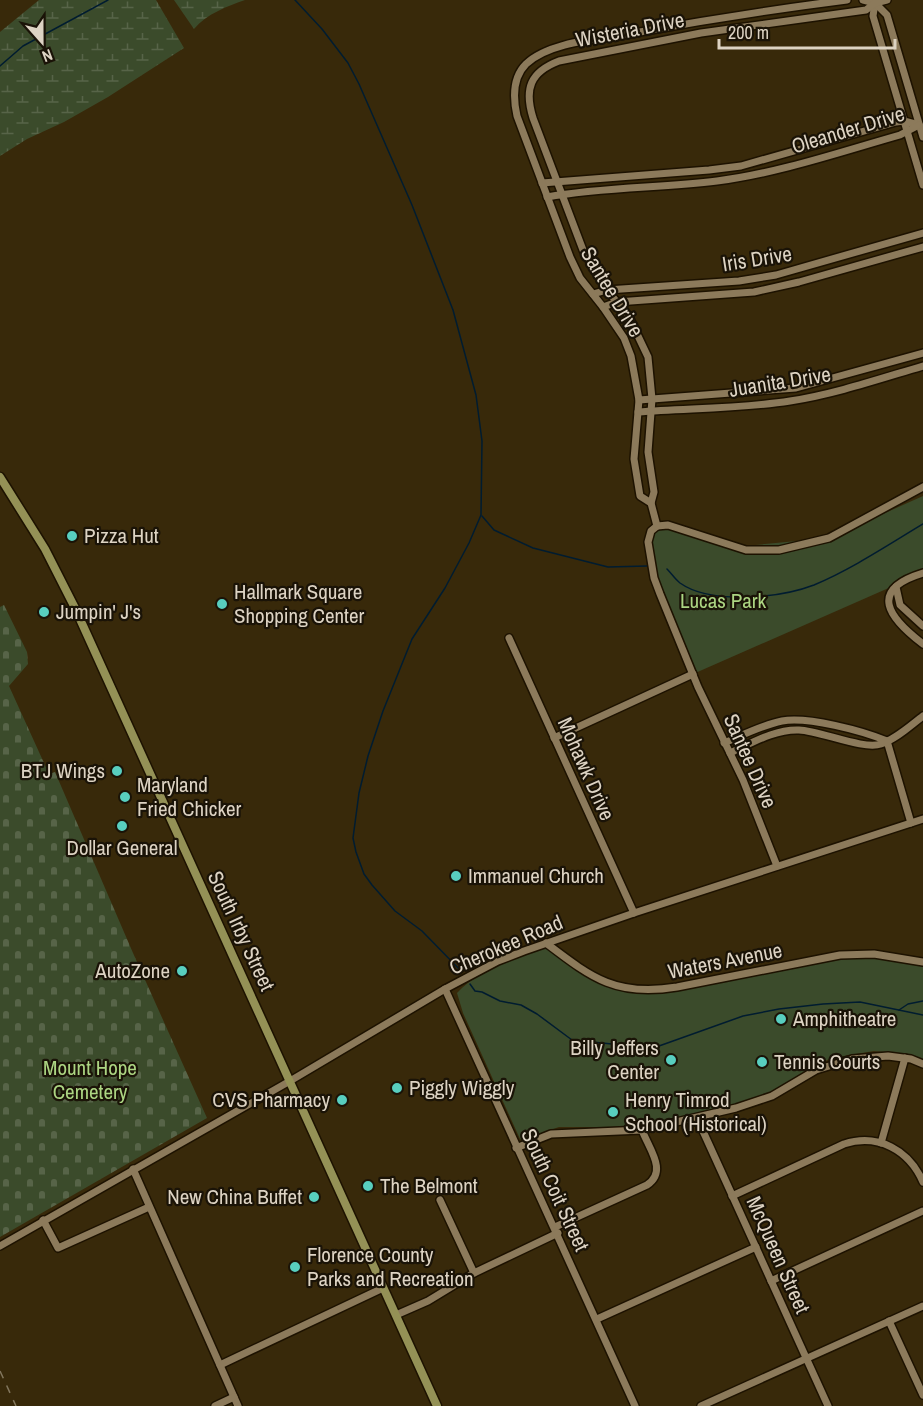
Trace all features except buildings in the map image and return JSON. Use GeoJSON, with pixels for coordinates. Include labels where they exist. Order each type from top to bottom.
{"type":"FeatureCollection","features":[{"type":"Feature","properties":{"kind":"main road","name":"South Irby Street"},"geometry":{"type":"LineString","coordinates":[[0,477],[45,549],[75,608],[437,1406]]}},
{"type":"Feature","properties":{"kind":"street","name":"Wisteria Drive"},"geometry":{"type":"LineString","coordinates":[[524,66],[543,53],[571,45],[709,20],[847,0]]}},
{"type":"Feature","properties":{"kind":"street","name":"Wisteria Drive"},"geometry":{"type":"LineString","coordinates":[[863,0],[875,3]]}},
{"type":"Feature","properties":{"kind":"street","name":"Wisteria Drive"},"geometry":{"type":"LineString","coordinates":[[536,75],[542,68],[559,61],[701,33],[866,10],[875,3],[887,0]]}},
{"type":"Feature","properties":{"kind":"street"},"geometry":{"type":"LineString","coordinates":[[875,3],[873,16],[923,185]]}},
{"type":"Feature","properties":{"kind":"street"},"geometry":{"type":"LineString","coordinates":[[875,3],[887,15],[923,137]]}},
{"type":"Feature","properties":{"kind":"street","name":"Santee Drive"},"geometry":{"type":"LineString","coordinates":[[524,66],[517,78],[514,102],[517,116],[580,278],[624,338],[631,356],[639,400],[634,444],[635,468],[640,496],[651,503]]}},
{"type":"Feature","properties":{"kind":"street","name":"Santee Drive"},"geometry":{"type":"LineString","coordinates":[[536,75],[530,87],[529,103],[583,250],[607,290],[629,317],[648,357],[652,376],[648,452],[654,492],[651,503],[657,526],[651,531],[648,542],[654,578],[693,674],[743,780],[777,866]]}},
{"type":"Feature","properties":{"kind":"street","name":"Oleander Drive"},"geometry":{"type":"LineString","coordinates":[[542,183],[741,166],[904,121],[920,125]]}},
{"type":"Feature","properties":{"kind":"street","name":"Oleander Drive"},"geometry":{"type":"LineString","coordinates":[[547,197],[717,181],[751,175],[807,162],[908,132],[920,125]]}},
{"type":"Feature","properties":{"kind":"street","name":"Iris Drive"},"geometry":{"type":"LineString","coordinates":[[593,294],[607,290],[739,281],[776,275],[923,233]]}},
{"type":"Feature","properties":{"kind":"street","name":"Iris Drive"},"geometry":{"type":"LineString","coordinates":[[603,307],[618,302],[753,292],[799,282],[923,247]]}},
{"type":"Feature","properties":{"kind":"street","name":"Juanita Drive"},"geometry":{"type":"LineString","coordinates":[[639,400],[796,388],[923,353]]}},
{"type":"Feature","properties":{"kind":"street","name":"Juanita Drive"},"geometry":{"type":"LineString","coordinates":[[638,412],[745,407],[791,401],[923,366]]}},
{"type":"Feature","properties":{"kind":"street"},"geometry":{"type":"LineString","coordinates":[[657,526],[668,525],[746,550],[779,550],[829,538],[923,487]]}},
{"type":"Feature","properties":{"kind":"street"},"geometry":{"type":"LineString","coordinates":[[923,573],[904,580],[889,598],[892,615],[901,626],[923,644]]}},
{"type":"Feature","properties":{"kind":"street"},"geometry":{"type":"LineString","coordinates":[[896,587],[900,605],[923,626]]}},
{"type":"Feature","properties":{"kind":"street","name":"Mohawk Drive"},"geometry":{"type":"LineString","coordinates":[[509,638],[634,913]]}},
{"type":"Feature","properties":{"kind":"street"},"geometry":{"type":"LineString","coordinates":[[554,738],[693,674]]}},
{"type":"Feature","properties":{"kind":"street"},"geometry":{"type":"LineString","coordinates":[[730,753],[766,736],[787,731],[815,732],[864,745],[880,745],[923,716]]}},
{"type":"Feature","properties":{"kind":"street"},"geometry":{"type":"LineString","coordinates":[[724,743],[770,725],[797,720],[874,735],[887,741],[911,823]]}},
{"type":"Feature","properties":{"kind":"street","name":"Cherokee Road"},"geometry":{"type":"LineString","coordinates":[[0,1246],[290,1081],[445,989],[498,961],[634,913],[923,819]]}},
{"type":"Feature","properties":{"kind":"street","name":"Waters Avenue"},"geometry":{"type":"LineString","coordinates":[[546,943],[595,979],[634,990],[677,987],[840,955],[874,954],[923,962]]}},
{"type":"Feature","properties":{"kind":"street","name":"South Coit Street"},"geometry":{"type":"LineString","coordinates":[[445,989],[635,1406]]}},
{"type":"Feature","properties":{"kind":"street"},"geometry":{"type":"LineString","coordinates":[[516,1148],[551,1134],[642,1130],[697,1118],[772,1096],[805,1076],[830,1065],[867,1057],[905,1058],[923,1064]]}},
{"type":"Feature","properties":{"kind":"street"},"geometry":{"type":"LineString","coordinates":[[881,1143],[905,1058]]}},
{"type":"Feature","properties":{"kind":"street","name":"McQueen Street"},"geometry":{"type":"LineString","coordinates":[[697,1118],[828,1406]]}},
{"type":"Feature","properties":{"kind":"street"},"geometry":{"type":"LineString","coordinates":[[396,1316],[556,1230],[646,1185],[655,1178],[657,1167],[642,1130]]}},
{"type":"Feature","properties":{"kind":"street"},"geometry":{"type":"LineString","coordinates":[[732,1196],[844,1144],[863,1141],[881,1143],[894,1148],[914,1165],[923,1182]]}},
{"type":"Feature","properties":{"kind":"street"},"geometry":{"type":"LineString","coordinates":[[132,1169],[238,1406]]}},
{"type":"Feature","properties":{"kind":"street"},"geometry":{"type":"LineString","coordinates":[[440,1200],[474,1273]]}},
{"type":"Feature","properties":{"kind":"street"},"geometry":{"type":"LineString","coordinates":[[43,1220],[58,1248],[149,1207]]}},
{"type":"Feature","properties":{"kind":"street"},"geometry":{"type":"LineString","coordinates":[[771,1281],[923,1211]]}},
{"type":"Feature","properties":{"kind":"street"},"geometry":{"type":"LineString","coordinates":[[597,1319],[756,1247]]}},
{"type":"Feature","properties":{"kind":"street"},"geometry":{"type":"LineString","coordinates":[[220,1365],[383,1288]]}},
{"type":"Feature","properties":{"kind":"street"},"geometry":{"type":"LineString","coordinates":[[701,1406],[923,1306]]}},
{"type":"Feature","properties":{"kind":"street"},"geometry":{"type":"LineString","coordinates":[[889,1321],[923,1395]]}},
{"type":"Feature","properties":{"kind":"street"},"geometry":{"type":"LineString","coordinates":[[215,1406],[234,1397]]}},
{"type":"Feature","properties":{"kind":"green space"},"geometry":{"type":"Polygon","coordinates":[[[39,0],[156,0],[184,48],[108,97],[64,122],[27,139],[0,156],[0,32],[39,0]]]}},
{"type":"Feature","properties":{"kind":"green space"},"geometry":{"type":"Polygon","coordinates":[[[174,0],[245,0],[211,15],[194,29],[174,0]]]}},
{"type":"Feature","properties":{"kind":"green space","name":"Lucas Park"},"geometry":{"type":"Polygon","coordinates":[[[923,496],[923,576],[900,583],[693,674],[660,594],[648,542],[662,524],[734,547],[829,538],[923,496]]]}},
{"type":"Feature","properties":{"kind":"green space","name":"Mount Hope Cemetery"},"geometry":{"type":"Polygon","coordinates":[[[4,605],[27,652],[28,664],[9,686],[49,774],[55,772],[207,1118],[0,1237],[0,607],[4,605]]]}},
{"type":"Feature","properties":{"kind":"green space"},"geometry":{"type":"Polygon","coordinates":[[[547,947],[582,972],[605,984],[631,991],[647,992],[832,958],[878,958],[923,965],[923,1060],[906,1054],[874,1051],[844,1056],[829,1059],[763,1096],[743,1102],[660,1123],[619,1127],[559,1127],[522,1140],[463,1013],[457,993],[487,970],[547,947]]]}},
{"type":"Feature","properties":{"kind":"waterway"},"geometry":{"type":"LineString","coordinates":[[0,66],[23,46],[108,0]]}},
{"type":"Feature","properties":{"kind":"waterway"},"geometry":{"type":"LineString","coordinates":[[295,0],[322,29],[348,63],[359,84],[412,205],[453,310],[476,395],[482,441],[481,515],[445,588],[412,639],[383,711],[359,793],[353,838],[364,874],[372,885],[395,911],[422,931],[462,972]]}},
{"type":"Feature","properties":{"kind":"waterway"},"geometry":{"type":"LineString","coordinates":[[482,516],[494,530],[533,548],[608,567],[647,566]]}},
{"type":"Feature","properties":{"kind":"waterway"},"geometry":{"type":"LineString","coordinates":[[667,569],[680,583],[693,590],[709,594],[746,597],[783,593],[800,590],[828,579],[923,524]]}},
{"type":"Feature","properties":{"kind":"waterway"},"geometry":{"type":"LineString","coordinates":[[470,984],[475,991],[500,1001],[521,1005],[572,1040],[632,1046],[659,1046],[743,1016],[823,1004],[860,1002],[923,1015]]}},
{"type":"Feature","properties":{"kind":"waterway"},"geometry":{"type":"LineString","coordinates":[[899,1010],[908,1004],[923,1001]]}},
{"type":"Feature","properties":{"kind":"railway"},"geometry":{"type":"LineString","coordinates":[[0,1371],[16,1406]]}},
{"type":"Feature","properties":{"kind":"place","name":"Pizza Hut"},"geometry":{"type":"Point","coordinates":[72,536]}},
{"type":"Feature","properties":{"kind":"place","name":"Hallmark Square Shopping Center"},"geometry":{"type":"Point","coordinates":[222,604]}},
{"type":"Feature","properties":{"kind":"place","name":"Jumpin' J's"},"geometry":{"type":"Point","coordinates":[44,612]}},
{"type":"Feature","properties":{"kind":"place","name":"BTJ Wings"},"geometry":{"type":"Point","coordinates":[117,771]}},
{"type":"Feature","properties":{"kind":"place","name":"Maryland Fried Chicker"},"geometry":{"type":"Point","coordinates":[125,797]}},
{"type":"Feature","properties":{"kind":"place","name":"Dollar General"},"geometry":{"type":"Point","coordinates":[122,826]}},
{"type":"Feature","properties":{"kind":"place","name":"Immanuel Church"},"geometry":{"type":"Point","coordinates":[456,876]}},
{"type":"Feature","properties":{"kind":"place","name":"AutoZone"},"geometry":{"type":"Point","coordinates":[182,971]}},
{"type":"Feature","properties":{"kind":"place","name":"Amphitheatre"},"geometry":{"type":"Point","coordinates":[781,1019]}},
{"type":"Feature","properties":{"kind":"place","name":"Billy Jeffers Center"},"geometry":{"type":"Point","coordinates":[671,1060]}},
{"type":"Feature","properties":{"kind":"place","name":"Tennis Courts"},"geometry":{"type":"Point","coordinates":[762,1062]}},
{"type":"Feature","properties":{"kind":"place","name":"Piggly Wiggly"},"geometry":{"type":"Point","coordinates":[397,1088]}},
{"type":"Feature","properties":{"kind":"place","name":"CVS Pharmacy"},"geometry":{"type":"Point","coordinates":[342,1100]}},
{"type":"Feature","properties":{"kind":"place","name":"Henry Timrod School (Historical)"},"geometry":{"type":"Point","coordinates":[613,1112]}},
{"type":"Feature","properties":{"kind":"place","name":"The Belmont"},"geometry":{"type":"Point","coordinates":[368,1186]}},
{"type":"Feature","properties":{"kind":"place","name":"New China Buffet"},"geometry":{"type":"Point","coordinates":[314,1197]}},
{"type":"Feature","properties":{"kind":"place","name":"Florence County Parks and Recreation"},"geometry":{"type":"Point","coordinates":[295,1267]}}]}
